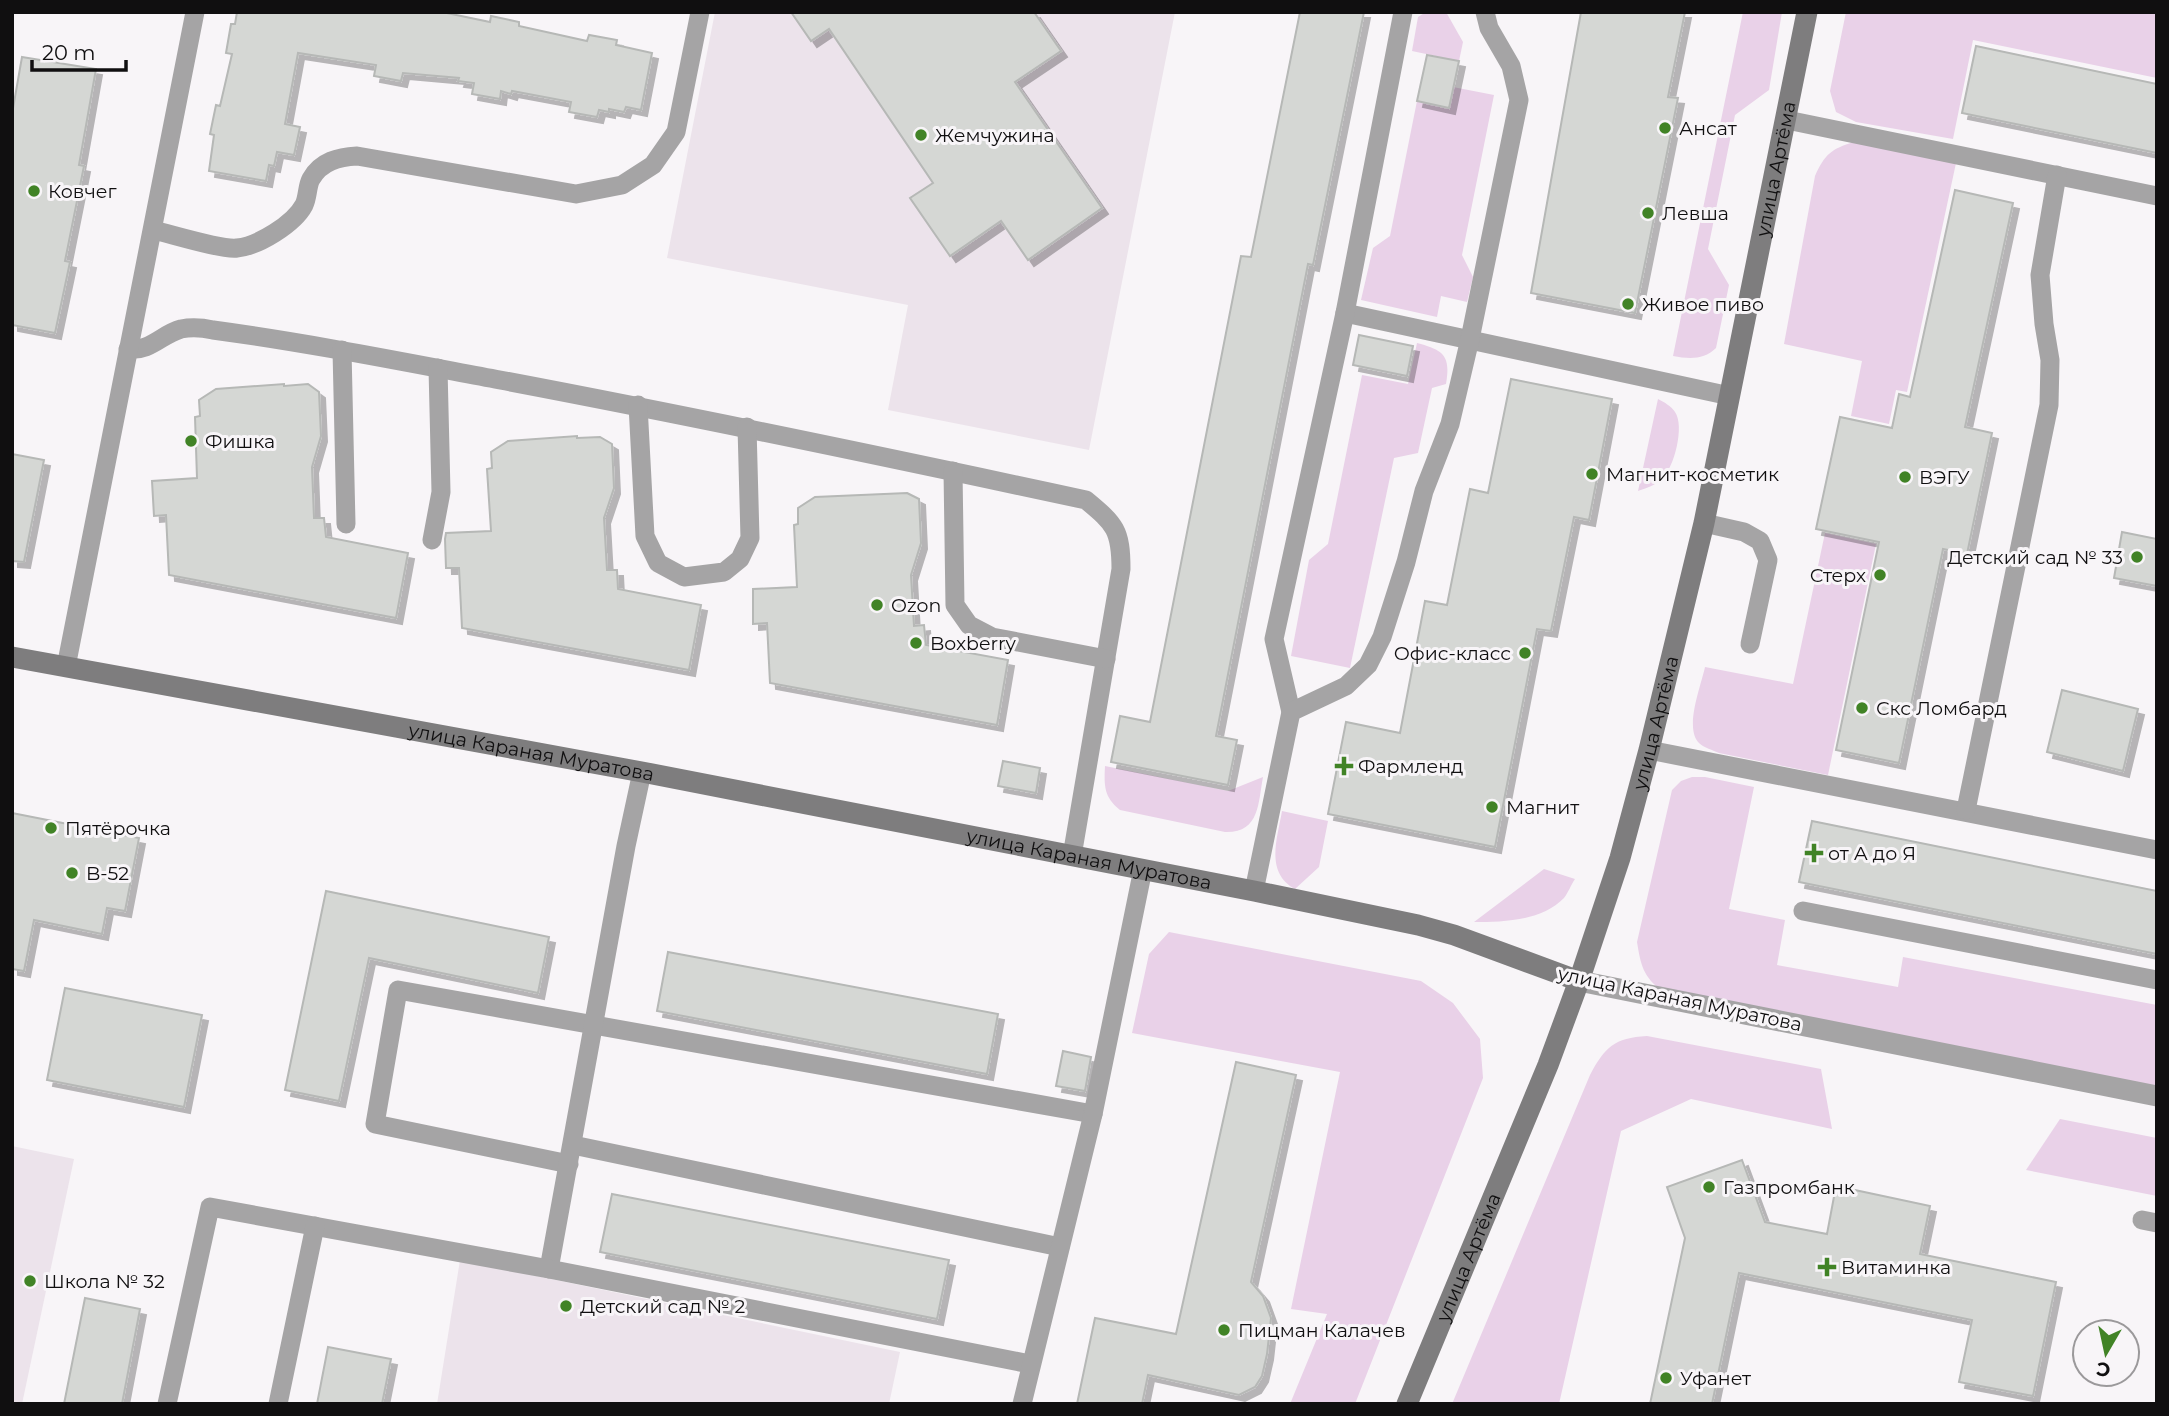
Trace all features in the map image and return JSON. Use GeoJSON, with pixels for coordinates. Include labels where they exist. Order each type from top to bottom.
{"type":"FeatureCollection","features":[{"type":"Feature","properties":{"kind":"main road","name":"улица Артёма"},"geometry":{"type":"LineString","coordinates":[[1407,1404],[1527,1117],[1579,981],[1620,858],[1650,750],[1704,523],[1807,12]]}},
{"type":"Feature","properties":{"kind":"main road","name":"улица Караная Муратова"},"geometry":{"type":"LineString","coordinates":[[12,657],[642,772],[1254,891],[1418,925],[1454,935],[1579,981]]}},
{"type":"Feature","properties":{"kind":"street","name":"улица Караная Муратова"},"geometry":{"type":"LineString","coordinates":[[1579,981],[2157,1096]]}},
{"type":"Feature","properties":{"kind":"lane"},"geometry":{"type":"LineString","coordinates":[[66,667],[195,12]]}},
{"type":"Feature","properties":{"kind":"lane"},"geometry":{"type":"LineString","coordinates":[[153,230],[235,248],[254,244],[289,221],[304,205],[311,179],[321,167],[337,158],[357,156],[576,194],[622,185],[653,164],[676,132],[700,12]]}},
{"type":"Feature","properties":{"kind":"lane"},"geometry":{"type":"LineString","coordinates":[[1254,891],[1291,712],[1274,639],[1345,313],[1403,12]]}},
{"type":"Feature","properties":{"kind":"lane"},"geometry":{"type":"LineString","coordinates":[[1291,712],[1346,686],[1368,665],[1373,656],[1406,562],[1424,491],[1450,424],[1471,339],[1520,100],[1511,66],[1489,28],[1485,12]]}},
{"type":"Feature","properties":{"kind":"lane"},"geometry":{"type":"LineString","coordinates":[[1787,120],[2157,196]]}},
{"type":"Feature","properties":{"kind":"lane"},"geometry":{"type":"LineString","coordinates":[[1966,810],[2049,405],[2050,360],[2043,324],[2040,275],[2057,175]]}},
{"type":"Feature","properties":{"kind":"lane"},"geometry":{"type":"LineString","coordinates":[[1345,313],[1730,396]]}},
{"type":"Feature","properties":{"kind":"lane"},"geometry":{"type":"LineString","coordinates":[[128,349],[135,350],[152,345],[183,328],[209,329],[342,350],[638,405],[1086,500],[1110,519],[1121,542],[1121,569],[1072,856]]}},
{"type":"Feature","properties":{"kind":"lane"},"geometry":{"type":"LineString","coordinates":[[342,350],[346,524]]}},
{"type":"Feature","properties":{"kind":"lane"},"geometry":{"type":"LineString","coordinates":[[432,540],[442,492],[438,368]]}},
{"type":"Feature","properties":{"kind":"lane"},"geometry":{"type":"LineString","coordinates":[[638,405],[646,536],[658,564],[684,577],[724,572],[740,559],[750,537],[747,427]]}},
{"type":"Feature","properties":{"kind":"lane"},"geometry":{"type":"LineString","coordinates":[[953,471],[955,605],[969,625],[992,636],[1106,659]]}},
{"type":"Feature","properties":{"kind":"lane"},"geometry":{"type":"LineString","coordinates":[[1704,523],[1744,532],[1760,541],[1768,560],[1750,644]]}},
{"type":"Feature","properties":{"kind":"lane"},"geometry":{"type":"LineString","coordinates":[[1650,750],[1966,810],[2157,850]]}},
{"type":"Feature","properties":{"kind":"lane"},"geometry":{"type":"LineString","coordinates":[[549,1269],[626,846],[642,772]]}},
{"type":"Feature","properties":{"kind":"lane"},"geometry":{"type":"LineString","coordinates":[[1022,1404],[1093,1114],[1143,869]]}},
{"type":"Feature","properties":{"kind":"lane"},"geometry":{"type":"LineString","coordinates":[[1803,911],[2157,980]]}},
{"type":"Feature","properties":{"kind":"lane"},"geometry":{"type":"LineString","coordinates":[[1060,1247],[571,1154],[374,1124],[398,990],[1093,1114]]}},
{"type":"Feature","properties":{"kind":"lane"},"geometry":{"type":"LineString","coordinates":[[167,1404],[210,1207],[549,1269],[1030,1364]]}},
{"type":"Feature","properties":{"kind":"lane"},"geometry":{"type":"LineString","coordinates":[[278,1404],[315,1226]]}},
{"type":"Feature","properties":{"kind":"shaded area","name":"Жемчужина"},"geometry":{"type":"Polygon","coordinates":[[[715,12],[1175,12],[1089,450],[888,410],[908,305],[667,258],[715,12]]]}},
{"type":"Feature","properties":{"kind":"shaded area"},"geometry":{"type":"Polygon","coordinates":[[[1426,12],[1446,12],[1463,42],[1459,61],[1412,51],[1418,17],[1426,12]]]}},
{"type":"Feature","properties":{"kind":"shaded area"},"geometry":{"type":"Polygon","coordinates":[[[1743,12],[1782,12],[1769,90],[1735,115],[1708,249],[1729,285],[1716,348],[1696,358],[1673,356],[1743,12]]]}},
{"type":"Feature","properties":{"kind":"shaded area"},"geometry":{"type":"Polygon","coordinates":[[[1846,12],[2157,12],[2157,78],[1973,40],[1953,139],[1856,122],[1836,112],[1830,91],[1846,12]]]}},
{"type":"Feature","properties":{"kind":"shaded area"},"geometry":{"type":"Polygon","coordinates":[[[1453,87],[1494,95],[1462,255],[1473,277],[1467,302],[1441,296],[1437,317],[1361,300],[1373,248],[1390,236],[1417,101],[1449,108],[1453,87]]]}},
{"type":"Feature","properties":{"kind":"shaded area"},"geometry":{"type":"Polygon","coordinates":[[[1854,142],[1956,163],[1907,392],[1896,390],[1889,424],[1851,416],[1862,361],[1784,344],[1815,176],[1830,153],[1854,142]]]}},
{"type":"Feature","properties":{"kind":"shaded area"},"geometry":{"type":"Polygon","coordinates":[[[1417,343],[1433,348],[1443,355],[1447,366],[1446,384],[1432,388],[1418,453],[1394,458],[1350,668],[1291,656],[1309,560],[1328,544],[1362,375],[1408,384],[1417,343]]]}},
{"type":"Feature","properties":{"kind":"shaded area"},"geometry":{"type":"Polygon","coordinates":[[[1658,399],[1672,408],[1678,418],[1677,447],[1671,466],[1662,479],[1638,491],[1658,399]]]}},
{"type":"Feature","properties":{"kind":"shaded area"},"geometry":{"type":"Polygon","coordinates":[[[1825,533],[1876,544],[1828,775],[1719,753],[1703,746],[1695,736],[1693,717],[1705,667],[1793,684],[1825,533]]]}},
{"type":"Feature","properties":{"kind":"shaded area"},"geometry":{"type":"Polygon","coordinates":[[[1105,766],[1228,791],[1263,777],[1258,806],[1251,822],[1236,831],[1225,832],[1120,810],[1106,791],[1105,766]]]}},
{"type":"Feature","properties":{"kind":"shaded area"},"geometry":{"type":"Polygon","coordinates":[[[1692,777],[1754,787],[1729,909],[1785,920],[1777,965],[1898,987],[1903,957],[2157,1005],[2157,1093],[1662,991],[1644,970],[1637,942],[1672,790],[1681,781],[1692,777]]]}},
{"type":"Feature","properties":{"kind":"shaded area"},"geometry":{"type":"Polygon","coordinates":[[[1282,811],[1328,821],[1319,867],[1295,889],[1286,882],[1276,864],[1276,844],[1282,811]]]}},
{"type":"Feature","properties":{"kind":"shaded area"},"geometry":{"type":"Polygon","coordinates":[[[1544,869],[1575,879],[1564,898],[1555,906],[1522,919],[1474,922],[1544,869]]]}},
{"type":"Feature","properties":{"kind":"shaded area"},"geometry":{"type":"Polygon","coordinates":[[[1169,932],[1421,981],[1453,1003],[1480,1039],[1483,1078],[1355,1404],[1290,1404],[1327,1314],[1291,1309],[1340,1072],[1132,1033],[1149,954],[1169,932]]]}},
{"type":"Feature","properties":{"kind":"shaded area"},"geometry":{"type":"Polygon","coordinates":[[[1647,1036],[1821,1069],[1832,1129],[1691,1099],[1621,1131],[1559,1404],[1452,1404],[1590,1075],[1601,1057],[1612,1046],[1626,1039],[1647,1036]]]}},
{"type":"Feature","properties":{"kind":"shaded area"},"geometry":{"type":"Polygon","coordinates":[[[2060,1119],[2157,1138],[2157,1196],[2026,1170],[2060,1119]]]}},
{"type":"Feature","properties":{"kind":"shaded area","name":"Школа № 32"},"geometry":{"type":"Polygon","coordinates":[[[12,1146],[74,1159],[22,1404],[12,1404],[12,1146]]]}},
{"type":"Feature","properties":{"kind":"shaded area","name":"Детский сад № 2"},"geometry":{"type":"Polygon","coordinates":[[[460,1260],[900,1352],[889,1404],[437,1404],[460,1260]]]}},
{"type":"Feature","properties":{"kind":"building"},"geometry":{"type":"Polygon","coordinates":[[[237,12],[442,12],[490,22],[491,16],[519,22],[519,26],[587,41],[589,35],[617,40],[616,45],[652,53],[641,110],[626,107],[624,112],[599,110],[597,117],[569,112],[571,102],[512,91],[511,94],[501,91],[500,99],[472,94],[474,83],[458,81],[459,78],[403,73],[401,81],[374,76],[376,65],[298,53],[285,124],[300,127],[294,155],[277,152],[274,166],[269,165],[266,181],[209,171],[214,135],[210,134],[216,105],[220,106],[232,54],[226,53],[231,24],[235,24],[237,12]]]}},
{"type":"Feature","properties":{"kind":"building"},"geometry":{"type":"Polygon","coordinates":[[[791,12],[1034,12],[1061,51],[1015,82],[1102,208],[1028,260],[1001,221],[950,256],[910,198],[933,183],[829,29],[811,41],[791,12]]]}},
{"type":"Feature","properties":{"kind":"building"},"geometry":{"type":"Polygon","coordinates":[[[1300,12],[1364,12],[1313,265],[1308,264],[1216,736],[1237,740],[1228,785],[1111,762],[1120,716],[1150,722],[1241,256],[1251,257],[1300,12]]]}},
{"type":"Feature","properties":{"kind":"building"},"geometry":{"type":"Polygon","coordinates":[[[1581,12],[1685,12],[1668,97],[1678,98],[1635,313],[1531,293],[1581,12]]]}},
{"type":"Feature","properties":{"kind":"building"},"geometry":{"type":"Polygon","coordinates":[[[1976,46],[2157,84],[2157,153],[1962,113],[1976,46]]]}},
{"type":"Feature","properties":{"kind":"building"},"geometry":{"type":"Polygon","coordinates":[[[1427,55],[1459,61],[1449,108],[1417,101],[1427,55]]]}},
{"type":"Feature","properties":{"kind":"building"},"geometry":{"type":"Polygon","coordinates":[[[22,57],[96,69],[79,165],[84,166],[65,261],[70,262],[55,333],[12,325],[12,114],[22,57]]]}},
{"type":"Feature","properties":{"kind":"building"},"geometry":{"type":"Polygon","coordinates":[[[1955,190],[2013,203],[1965,427],[1992,433],[1967,554],[1943,549],[1899,763],[1836,750],[1879,542],[1816,529],[1840,417],[1892,428],[1899,394],[1910,397],[1955,190]]]}},
{"type":"Feature","properties":{"kind":"building"},"geometry":{"type":"Polygon","coordinates":[[[1359,335],[1413,346],[1407,376],[1353,365],[1359,335]]]}},
{"type":"Feature","properties":{"kind":"building"},"geometry":{"type":"Polygon","coordinates":[[[1511,379],[1612,399],[1589,520],[1574,517],[1551,631],[1537,629],[1495,847],[1328,814],[1346,722],[1400,733],[1425,601],[1447,605],[1470,489],[1488,493],[1511,379]]]}},
{"type":"Feature","properties":{"kind":"building"},"geometry":{"type":"Polygon","coordinates":[[[308,384],[319,392],[321,436],[312,467],[314,518],[324,518],[326,537],[408,553],[396,618],[169,575],[166,515],[154,516],[152,481],[197,478],[195,417],[200,416],[199,400],[216,389],[308,384]]]}},
{"type":"Feature","properties":{"kind":"building"},"geometry":{"type":"Polygon","coordinates":[[[600,437],[612,444],[614,488],[604,518],[607,570],[617,570],[618,589],[701,605],[689,670],[462,628],[459,568],[446,568],[445,539],[446,533],[491,531],[487,469],[492,468],[491,452],[508,441],[600,437]]]}},
{"type":"Feature","properties":{"kind":"building"},"geometry":{"type":"Polygon","coordinates":[[[12,454],[44,460],[24,562],[12,561],[12,454]]]}},
{"type":"Feature","properties":{"kind":"building"},"geometry":{"type":"Polygon","coordinates":[[[907,493],[919,499],[921,543],[911,575],[914,626],[924,625],[926,645],[1008,660],[997,725],[770,683],[767,623],[753,624],[753,589],[797,587],[794,525],[798,524],[798,508],[815,497],[907,493]]]}},
{"type":"Feature","properties":{"kind":"building","name":"Детский сад № 33"},"geometry":{"type":"Polygon","coordinates":[[[2122,532],[2157,539],[2157,586],[2114,578],[2122,532]]]}},
{"type":"Feature","properties":{"kind":"building"},"geometry":{"type":"Polygon","coordinates":[[[2062,690],[2138,709],[2123,771],[2047,752],[2062,690]]]}},
{"type":"Feature","properties":{"kind":"building"},"geometry":{"type":"Polygon","coordinates":[[[1003,761],[1040,768],[1036,793],[998,786],[1003,761]]]}},
{"type":"Feature","properties":{"kind":"building","name":"B-52"},"geometry":{"type":"Polygon","coordinates":[[[12,813],[139,838],[125,911],[107,908],[102,934],[34,920],[24,971],[12,969],[12,813]]]}},
{"type":"Feature","properties":{"kind":"building"},"geometry":{"type":"Polygon","coordinates":[[[1812,821],[2157,891],[2157,954],[1799,882],[1812,821]]]}},
{"type":"Feature","properties":{"kind":"building"},"geometry":{"type":"Polygon","coordinates":[[[326,891],[549,937],[538,993],[369,958],[339,1101],[285,1090],[326,891]]]}},
{"type":"Feature","properties":{"kind":"building"},"geometry":{"type":"Polygon","coordinates":[[[668,952],[998,1014],[987,1074],[657,1011],[668,952]]]}},
{"type":"Feature","properties":{"kind":"building"},"geometry":{"type":"Polygon","coordinates":[[[65,988],[202,1015],[184,1107],[47,1080],[65,988]]]}},
{"type":"Feature","properties":{"kind":"building"},"geometry":{"type":"Polygon","coordinates":[[[1063,1051],[1091,1057],[1085,1091],[1056,1086],[1063,1051]]]}},
{"type":"Feature","properties":{"kind":"building"},"geometry":{"type":"Polygon","coordinates":[[[1236,1062],[1296,1075],[1251,1282],[1263,1296],[1271,1318],[1262,1376],[1255,1387],[1239,1395],[1148,1375],[1142,1404],[1077,1404],[1095,1318],[1176,1334],[1236,1062]]]}},
{"type":"Feature","properties":{"kind":"building"},"geometry":{"type":"Polygon","coordinates":[[[1742,1160],[1765,1222],[1827,1234],[1836,1186],[1930,1206],[1920,1254],[2056,1282],[2033,1396],[1959,1382],[1972,1320],[1739,1273],[1712,1404],[1650,1404],[1685,1238],[1667,1187],[1742,1160]]]}},
{"type":"Feature","properties":{"kind":"building"},"geometry":{"type":"Polygon","coordinates":[[[612,1194],[949,1260],[937,1319],[600,1252],[612,1194]]]}},
{"type":"Feature","properties":{"kind":"building"},"geometry":{"type":"Polygon","coordinates":[[[85,1298],[140,1309],[122,1404],[64,1404],[85,1298]]]}},
{"type":"Feature","properties":{"kind":"building"},"geometry":{"type":"Polygon","coordinates":[[[328,1347],[391,1359],[382,1404],[317,1404],[328,1347]]]}},
{"type":"Feature","properties":{"kind":"place","name":"Ансат"},"geometry":{"type":"Point","coordinates":[1665,128]}},
{"type":"Feature","properties":{"kind":"place","name":"Жемчужина"},"geometry":{"type":"Point","coordinates":[921,135]}},
{"type":"Feature","properties":{"kind":"place","name":"Ковчег"},"geometry":{"type":"Point","coordinates":[34,191]}},
{"type":"Feature","properties":{"kind":"place","name":"Левша"},"geometry":{"type":"Point","coordinates":[1648,213]}},
{"type":"Feature","properties":{"kind":"place","name":"Живое пиво"},"geometry":{"type":"Point","coordinates":[1628,304]}},
{"type":"Feature","properties":{"kind":"place","name":"Фишка"},"geometry":{"type":"Point","coordinates":[191,441]}},
{"type":"Feature","properties":{"kind":"place","name":"Магнит-косметик"},"geometry":{"type":"Point","coordinates":[1592,474]}},
{"type":"Feature","properties":{"kind":"place","name":"ВЭГУ"},"geometry":{"type":"Point","coordinates":[1905,477]}},
{"type":"Feature","properties":{"kind":"place","name":"Детский сад № 33"},"geometry":{"type":"Point","coordinates":[2137,557]}},
{"type":"Feature","properties":{"kind":"place","name":"Стерх"},"geometry":{"type":"Point","coordinates":[1880,575]}},
{"type":"Feature","properties":{"kind":"place","name":"Ozon"},"geometry":{"type":"Point","coordinates":[877,605]}},
{"type":"Feature","properties":{"kind":"place","name":"Boxberry"},"geometry":{"type":"Point","coordinates":[916,643]}},
{"type":"Feature","properties":{"kind":"place","name":"Офис-класс"},"geometry":{"type":"Point","coordinates":[1525,653]}},
{"type":"Feature","properties":{"kind":"place","name":"Скс Ломбард"},"geometry":{"type":"Point","coordinates":[1862,708]}},
{"type":"Feature","properties":{"kind":"place","name":"Фармленд"},"geometry":{"type":"Point","coordinates":[1344,766]}},
{"type":"Feature","properties":{"kind":"place","name":"Магнит"},"geometry":{"type":"Point","coordinates":[1492,807]}},
{"type":"Feature","properties":{"kind":"place","name":"Пятёрочка"},"geometry":{"type":"Point","coordinates":[51,828]}},
{"type":"Feature","properties":{"kind":"place","name":"от А до Я"},"geometry":{"type":"Point","coordinates":[1814,853]}},
{"type":"Feature","properties":{"kind":"place","name":"B-52"},"geometry":{"type":"Point","coordinates":[72,873]}},
{"type":"Feature","properties":{"kind":"place","name":"Газпромбанк"},"geometry":{"type":"Point","coordinates":[1709,1187]}},
{"type":"Feature","properties":{"kind":"place","name":"Витаминка"},"geometry":{"type":"Point","coordinates":[1827,1267]}},
{"type":"Feature","properties":{"kind":"place","name":"Школа № 32"},"geometry":{"type":"Point","coordinates":[30,1281]}},
{"type":"Feature","properties":{"kind":"place","name":"Детский сад № 2"},"geometry":{"type":"Point","coordinates":[566,1306]}},
{"type":"Feature","properties":{"kind":"place","name":"Пицман Калачев"},"geometry":{"type":"Point","coordinates":[1224,1330]}},
{"type":"Feature","properties":{"kind":"place","name":"Уфанет"},"geometry":{"type":"Point","coordinates":[1666,1378]}}]}
